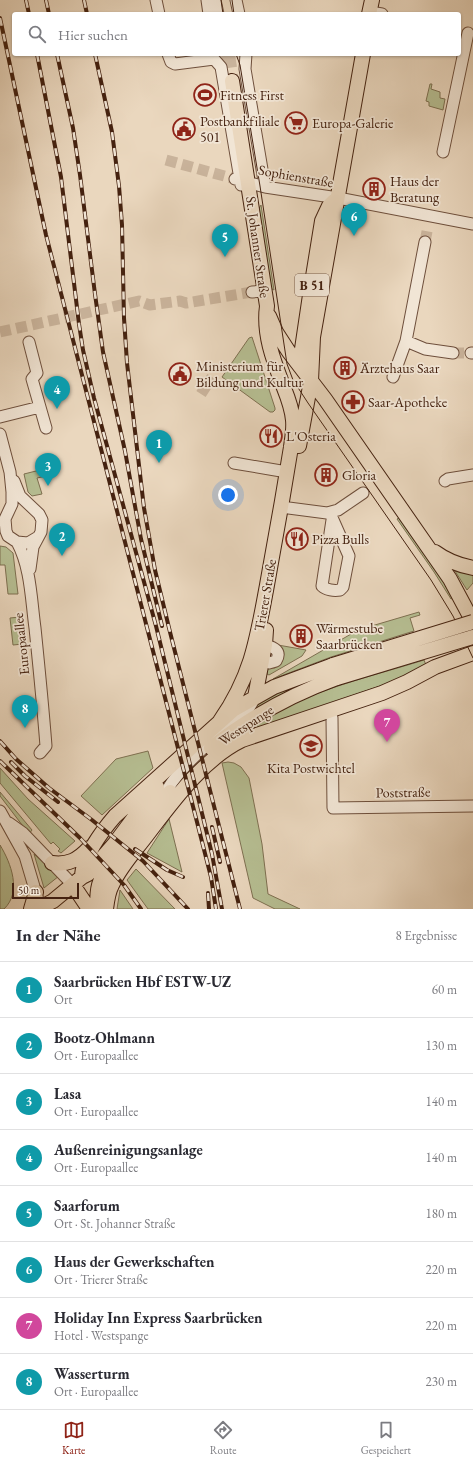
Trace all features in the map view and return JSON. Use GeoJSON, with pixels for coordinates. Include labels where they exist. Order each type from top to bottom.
{"type":"FeatureCollection","features":[{"type":"Feature","properties":{"kind":"main road","name":"Trierer Straße"},"geometry":{"type":"LineString","coordinates":[[307,354],[313,337],[363,56]]}},
{"type":"Feature","properties":{"kind":"main road","name":"St. Johanner Straße"},"geometry":{"type":"LineString","coordinates":[[232,81],[241,180],[254,215],[258,292],[267,306],[266,326],[269,345],[291,411]]}},
{"type":"Feature","properties":{"kind":"main road","name":"Trierer Straße"},"geometry":{"type":"LineString","coordinates":[[288,467],[298,449],[309,378],[307,354],[322,221],[329,206],[338,198]]}},
{"type":"Feature","properties":{"kind":"main road"},"geometry":{"type":"LineString","coordinates":[[267,306],[287,341],[295,349],[307,354]]}},
{"type":"Feature","properties":{"kind":"main road","name":"B 51"},"geometry":{"type":"LineString","coordinates":[[267,306],[270,319],[276,333],[429,548],[450,579],[473,618]]}},
{"type":"Feature","properties":{"kind":"main road","name":"B 51"},"geometry":{"type":"LineString","coordinates":[[307,354],[320,393]]}},
{"type":"Feature","properties":{"kind":"main road","name":"Trierer Straße"},"geometry":{"type":"LineString","coordinates":[[220,721],[231,706],[261,651],[267,627],[263,606],[288,467],[293,427],[291,411]]}},
{"type":"Feature","properties":{"kind":"main road","name":"B 51"},"geometry":{"type":"LineString","coordinates":[[429,548],[444,559],[456,564],[473,568]]}},
{"type":"Feature","properties":{"kind":"main road","name":"Westspange"},"geometry":{"type":"LineString","coordinates":[[97,909],[99,885],[108,865],[127,838],[208,751],[244,724],[335,671],[473,618]]}},
{"type":"Feature","properties":{"kind":"main road","name":"Westspange"},"geometry":{"type":"LineString","coordinates":[[78,881],[82,869],[99,837],[115,816],[233,710],[255,697],[292,679],[335,671],[473,637]]}},
{"type":"Feature","properties":{"kind":"main road"},"geometry":{"type":"LineString","coordinates":[[255,697],[261,651]]}},
{"type":"Feature","properties":{"kind":"main road","name":"Westspange"},"geometry":{"type":"LineString","coordinates":[[106,909],[111,887],[132,854],[167,809],[200,771],[221,752],[242,740],[382,693],[436,667],[473,653]]}},
{"type":"Feature","properties":{"kind":"main road","name":"Westspange"},"geometry":{"type":"LineString","coordinates":[[78,881],[88,874],[107,852],[136,813],[182,757]]}},
{"type":"Feature","properties":{"kind":"main road"},"geometry":{"type":"LineString","coordinates":[[52,864],[74,861],[85,853],[99,837]]}},
{"type":"Feature","properties":{"kind":"main road"},"geometry":{"type":"LineString","coordinates":[[36,892],[37,909],[53,901],[78,881],[89,909]]}},
{"type":"Feature","properties":{"kind":"street"},"geometry":{"type":"LineString","coordinates":[[156,0],[159,12]]}},
{"type":"Feature","properties":{"kind":"street"},"geometry":{"type":"LineString","coordinates":[[202,0],[205,12]]}},
{"type":"Feature","properties":{"kind":"street"},"geometry":{"type":"LineString","coordinates":[[207,0],[209,12]]}},
{"type":"Feature","properties":{"kind":"street"},"geometry":{"type":"LineString","coordinates":[[215,0],[218,12]]}},
{"type":"Feature","properties":{"kind":"street"},"geometry":{"type":"LineString","coordinates":[[236,0],[239,12]]}},
{"type":"Feature","properties":{"kind":"street"},"geometry":{"type":"LineString","coordinates":[[443,152],[467,33]]}},
{"type":"Feature","properties":{"kind":"street"},"geometry":{"type":"LineString","coordinates":[[169,56],[171,62],[175,64],[214,59],[222,67]]}},
{"type":"Feature","properties":{"kind":"street"},"geometry":{"type":"LineString","coordinates":[[217,56],[222,67],[241,180]]}},
{"type":"Feature","properties":{"kind":"street"},"geometry":{"type":"LineString","coordinates":[[222,67],[224,56]]}},
{"type":"Feature","properties":{"kind":"street"},"geometry":{"type":"LineString","coordinates":[[246,56],[246,69],[264,186]]}},
{"type":"Feature","properties":{"kind":"street","name":"Sophienstraße"},"geometry":{"type":"LineString","coordinates":[[241,180],[264,186],[338,198],[429,221],[473,224]]}},
{"type":"Feature","properties":{"kind":"street"},"geometry":{"type":"LineString","coordinates":[[393,377],[406,341],[425,242]]}},
{"type":"Feature","properties":{"kind":"street"},"geometry":{"type":"LineString","coordinates":[[406,341],[425,349],[453,353]]}},
{"type":"Feature","properties":{"kind":"street"},"geometry":{"type":"LineString","coordinates":[[29,342],[37,374],[32,379],[46,428]]}},
{"type":"Feature","properties":{"kind":"street"},"geometry":{"type":"LineString","coordinates":[[0,417],[40,407]]}},
{"type":"Feature","properties":{"kind":"street","name":"Europaallee"},"geometry":{"type":"LineString","coordinates":[[0,434],[10,472],[20,496],[34,508],[42,520],[41,532],[33,547],[29,577]]}},
{"type":"Feature","properties":{"kind":"street"},"geometry":{"type":"LineString","coordinates":[[234,463],[288,467]]}},
{"type":"Feature","properties":{"kind":"street","name":"Europaallee"},"geometry":{"type":"LineString","coordinates":[[10,472],[12,504],[4,520],[6,531],[23,553],[29,577],[46,746],[40,753]]}},
{"type":"Feature","properties":{"kind":"street"},"geometry":{"type":"LineString","coordinates":[[445,481],[448,479],[473,475]]}},
{"type":"Feature","properties":{"kind":"street"},"geometry":{"type":"LineString","coordinates":[[331,517],[349,556],[343,587],[336,591],[324,589],[322,586],[331,517],[338,510],[363,493]]}},
{"type":"Feature","properties":{"kind":"street"},"geometry":{"type":"LineString","coordinates":[[4,520],[17,506],[23,505],[34,508]]}},
{"type":"Feature","properties":{"kind":"street"},"geometry":{"type":"LineString","coordinates":[[281,507],[331,517]]}},
{"type":"Feature","properties":{"kind":"street"},"geometry":{"type":"LineString","coordinates":[[0,539],[28,543],[38,537]]}},
{"type":"Feature","properties":{"kind":"street"},"geometry":{"type":"LineString","coordinates":[[162,801],[166,790],[197,754],[221,732],[248,711],[255,697]]}},
{"type":"Feature","properties":{"kind":"street","name":"Poststraße"},"geometry":{"type":"LineString","coordinates":[[329,710],[332,718],[332,808],[473,806]]}},
{"type":"Feature","properties":{"kind":"street"},"geometry":{"type":"LineString","coordinates":[[0,811],[25,856],[36,892]]}},
{"type":"Feature","properties":{"kind":"street"},"geometry":{"type":"LineString","coordinates":[[7,822],[23,833],[52,864],[78,881]]}},
{"type":"Feature","properties":{"kind":"green space"},"geometry":{"type":"Polygon","coordinates":[[[430,84],[432,84],[431,89],[440,92],[440,98],[445,99],[443,110],[429,106],[429,102],[426,101],[430,84]]]}},
{"type":"Feature","properties":{"kind":"green space"},"geometry":{"type":"Polygon","coordinates":[[[261,205],[274,290],[270,288],[258,210],[261,205]]]}},
{"type":"Feature","properties":{"kind":"green space"},"geometry":{"type":"Polygon","coordinates":[[[252,337],[275,408],[273,412],[270,412],[222,377],[249,338],[252,337]]]}},
{"type":"Feature","properties":{"kind":"green space"},"geometry":{"type":"Polygon","coordinates":[[[44,469],[46,476],[37,478],[42,494],[32,496],[28,492],[24,474],[44,469]]]}},
{"type":"Feature","properties":{"kind":"green space"},"geometry":{"type":"Polygon","coordinates":[[[400,517],[455,597],[451,599],[397,519],[400,517]]]}},
{"type":"Feature","properties":{"kind":"green space"},"geometry":{"type":"Polygon","coordinates":[[[0,546],[6,547],[13,553],[18,594],[8,594],[5,565],[0,565],[0,546]]]}},
{"type":"Feature","properties":{"kind":"green space"},"geometry":{"type":"Polygon","coordinates":[[[455,569],[473,572],[473,583],[467,590],[455,571],[455,569]]]}},
{"type":"Feature","properties":{"kind":"green space"},"geometry":{"type":"Polygon","coordinates":[[[419,612],[420,615],[410,618],[414,631],[331,657],[273,679],[358,630],[419,612]]]}},
{"type":"Feature","properties":{"kind":"green space"},"geometry":{"type":"Polygon","coordinates":[[[20,617],[23,644],[13,645],[10,618],[20,617]]]}},
{"type":"Feature","properties":{"kind":"green space"},"geometry":{"type":"Polygon","coordinates":[[[278,645],[306,650],[302,656],[269,675],[267,674],[268,668],[275,668],[282,662],[282,651],[278,645]]]}},
{"type":"Feature","properties":{"kind":"green space"},"geometry":{"type":"Polygon","coordinates":[[[424,660],[426,665],[397,680],[320,707],[259,727],[245,730],[265,717],[287,706],[332,688],[424,660]]]}},
{"type":"Feature","properties":{"kind":"green space"},"geometry":{"type":"Polygon","coordinates":[[[334,670],[253,712],[256,703],[276,692],[334,670]]]}},
{"type":"Feature","properties":{"kind":"green space"},"geometry":{"type":"Polygon","coordinates":[[[148,751],[153,768],[102,815],[81,796],[116,759],[148,751]]]}},
{"type":"Feature","properties":{"kind":"green space"},"geometry":{"type":"Polygon","coordinates":[[[222,763],[234,763],[241,767],[249,778],[262,844],[268,894],[300,909],[275,909],[253,898],[222,763]]]}},
{"type":"Feature","properties":{"kind":"green space"},"geometry":{"type":"Polygon","coordinates":[[[0,768],[28,799],[75,841],[61,853],[58,851],[60,849],[53,842],[51,844],[0,783],[0,768]]]}},
{"type":"Feature","properties":{"kind":"green space"},"geometry":{"type":"Polygon","coordinates":[[[0,792],[32,830],[29,834],[0,796],[0,792]]]}},
{"type":"Feature","properties":{"kind":"green space"},"geometry":{"type":"Polygon","coordinates":[[[169,819],[182,872],[147,853],[169,819]]]}},
{"type":"Feature","properties":{"kind":"green space"},"geometry":{"type":"Polygon","coordinates":[[[0,845],[8,860],[14,886],[13,894],[4,909],[0,909],[0,845]]]}},
{"type":"Feature","properties":{"kind":"green space"},"geometry":{"type":"Polygon","coordinates":[[[34,854],[59,876],[44,888],[34,854]]]}},
{"type":"Feature","properties":{"kind":"green space"},"geometry":{"type":"Polygon","coordinates":[[[136,869],[175,909],[148,909],[127,880],[136,869]]]}},
{"type":"Feature","properties":{"kind":"green space"},"geometry":{"type":"Polygon","coordinates":[[[120,890],[133,909],[117,909],[120,890]]]}},
{"type":"Feature","properties":{"kind":"tunnel"},"geometry":{"type":"LineString","coordinates":[[228,56],[232,81]]}},
{"type":"Feature","properties":{"kind":"tunnel"},"geometry":{"type":"LineString","coordinates":[[166,160],[235,179]]}},
{"type":"Feature","properties":{"kind":"tunnel"},"geometry":{"type":"LineString","coordinates":[[425,242],[428,226]]}},
{"type":"Feature","properties":{"kind":"tunnel"},"geometry":{"type":"LineString","coordinates":[[0,332],[139,301],[150,305],[180,301],[186,303],[252,292]]}},
{"type":"Feature","properties":{"kind":"tunnel"},"geometry":{"type":"LineString","coordinates":[[453,353],[471,353]]}},
{"type":"Feature","properties":{"kind":"tunnel"},"geometry":{"type":"LineString","coordinates":[[201,394],[212,377]]}},
{"type":"Feature","properties":{"kind":"tram line"},"geometry":{"type":"LineString","coordinates":[[221,0],[223,12]]}},
{"type":"Feature","properties":{"kind":"tram line"},"geometry":{"type":"LineString","coordinates":[[232,0],[234,12]]}},
{"type":"Feature","properties":{"kind":"tram line"},"geometry":{"type":"LineString","coordinates":[[237,56],[240,65],[260,186],[287,364],[293,380],[431,580],[453,616],[473,658]]}},
{"type":"Feature","properties":{"kind":"railway"},"geometry":{"type":"LineString","coordinates":[[26,0],[29,12]]}},
{"type":"Feature","properties":{"kind":"railway"},"geometry":{"type":"LineString","coordinates":[[46,0],[49,12]]}},
{"type":"Feature","properties":{"kind":"railway"},"geometry":{"type":"LineString","coordinates":[[84,0],[87,12]]}},
{"type":"Feature","properties":{"kind":"railway"},"geometry":{"type":"LineString","coordinates":[[0,18],[46,235],[211,877],[216,909]]}},
{"type":"Feature","properties":{"kind":"railway"},"geometry":{"type":"LineString","coordinates":[[37,56],[61,177],[83,350],[94,398],[156,626],[212,854],[222,909]]}},
{"type":"Feature","properties":{"kind":"railway"},"geometry":{"type":"LineString","coordinates":[[57,56],[73,128],[103,352],[125,451],[141,539],[162,626]]}},
{"type":"Feature","properties":{"kind":"railway"},"geometry":{"type":"LineString","coordinates":[[95,56],[112,132],[119,186],[122,225],[124,318],[127,363],[144,508],[155,570],[240,909]]}},
{"type":"Feature","properties":{"kind":"railway"},"geometry":{"type":"LineString","coordinates":[[0,741],[16,759],[49,788],[143,861],[188,909]]}},
{"type":"Feature","properties":{"kind":"railway"},"geometry":{"type":"LineString","coordinates":[[0,761],[80,838],[124,885],[141,909]]}},
{"type":"Feature","properties":{"kind":"railway"},"geometry":{"type":"LineString","coordinates":[[11,762],[25,776],[58,802]]}},
{"type":"Feature","properties":{"kind":"railway"},"geometry":{"type":"LineString","coordinates":[[212,827],[220,862]]}},
{"type":"Feature","properties":{"kind":"railway"},"geometry":{"type":"LineString","coordinates":[[135,849],[167,870],[183,877]]}},
{"type":"Feature","properties":{"kind":"railway"},"geometry":{"type":"LineString","coordinates":[[208,893],[209,909]]}},
{"type":"Feature","properties":{"kind":"place","name":"Fitness First"},"geometry":{"type":"Point","coordinates":[205,95]}},
{"type":"Feature","properties":{"kind":"place","name":"Europa-Galerie"},"geometry":{"type":"Point","coordinates":[296,123]}},
{"type":"Feature","properties":{"kind":"place","name":"Postbankfiliale 501"},"geometry":{"type":"Point","coordinates":[184,129]}},
{"type":"Feature","properties":{"kind":"place","name":"Haus der Beratung"},"geometry":{"type":"Point","coordinates":[374,189]}},
{"type":"Feature","properties":{"kind":"place","name":"Haus der Gewerkschaften"},"geometry":{"type":"Point","coordinates":[354,236]}},
{"type":"Feature","properties":{"kind":"place","name":"Saarforum"},"geometry":{"type":"Point","coordinates":[225,257]}},
{"type":"Feature","properties":{"kind":"place","name":"Ärztehaus Saar"},"geometry":{"type":"Point","coordinates":[345,368]}},
{"type":"Feature","properties":{"kind":"place","name":"Ministerium für Bildung und Kultur"},"geometry":{"type":"Point","coordinates":[180,374]}},
{"type":"Feature","properties":{"kind":"place","name":"Saar-Apotheke"},"geometry":{"type":"Point","coordinates":[353,402]}},
{"type":"Feature","properties":{"kind":"place","name":"Außenreinigungsanlage"},"geometry":{"type":"Point","coordinates":[57,409]}},
{"type":"Feature","properties":{"kind":"place","name":"L'Osteria"},"geometry":{"type":"Point","coordinates":[271,436]}},
{"type":"Feature","properties":{"kind":"place","name":"Saarbrücken Hbf ESTW-UZ"},"geometry":{"type":"Point","coordinates":[159,463]}},
{"type":"Feature","properties":{"kind":"place","name":"Gloria"},"geometry":{"type":"Point","coordinates":[326,475]}},
{"type":"Feature","properties":{"kind":"place","name":"Lasa"},"geometry":{"type":"Point","coordinates":[48,486]}},
{"type":"Feature","properties":{"kind":"place","name":"Pizza Bulls"},"geometry":{"type":"Point","coordinates":[297,539]}},
{"type":"Feature","properties":{"kind":"place","name":"Bootz-Ohlmann"},"geometry":{"type":"Point","coordinates":[62,556]}},
{"type":"Feature","properties":{"kind":"place","name":"Wärmestube Saarbrücken"},"geometry":{"type":"Point","coordinates":[301,636]}},
{"type":"Feature","properties":{"kind":"place","name":"Wasserturm"},"geometry":{"type":"Point","coordinates":[25,728]}},
{"type":"Feature","properties":{"kind":"place","name":"Holiday Inn Express Saarbrücken"},"geometry":{"type":"Point","coordinates":[387,742]}},
{"type":"Feature","properties":{"kind":"place","name":"Kita Postwichtel"},"geometry":{"type":"Point","coordinates":[311,746]}}]}
